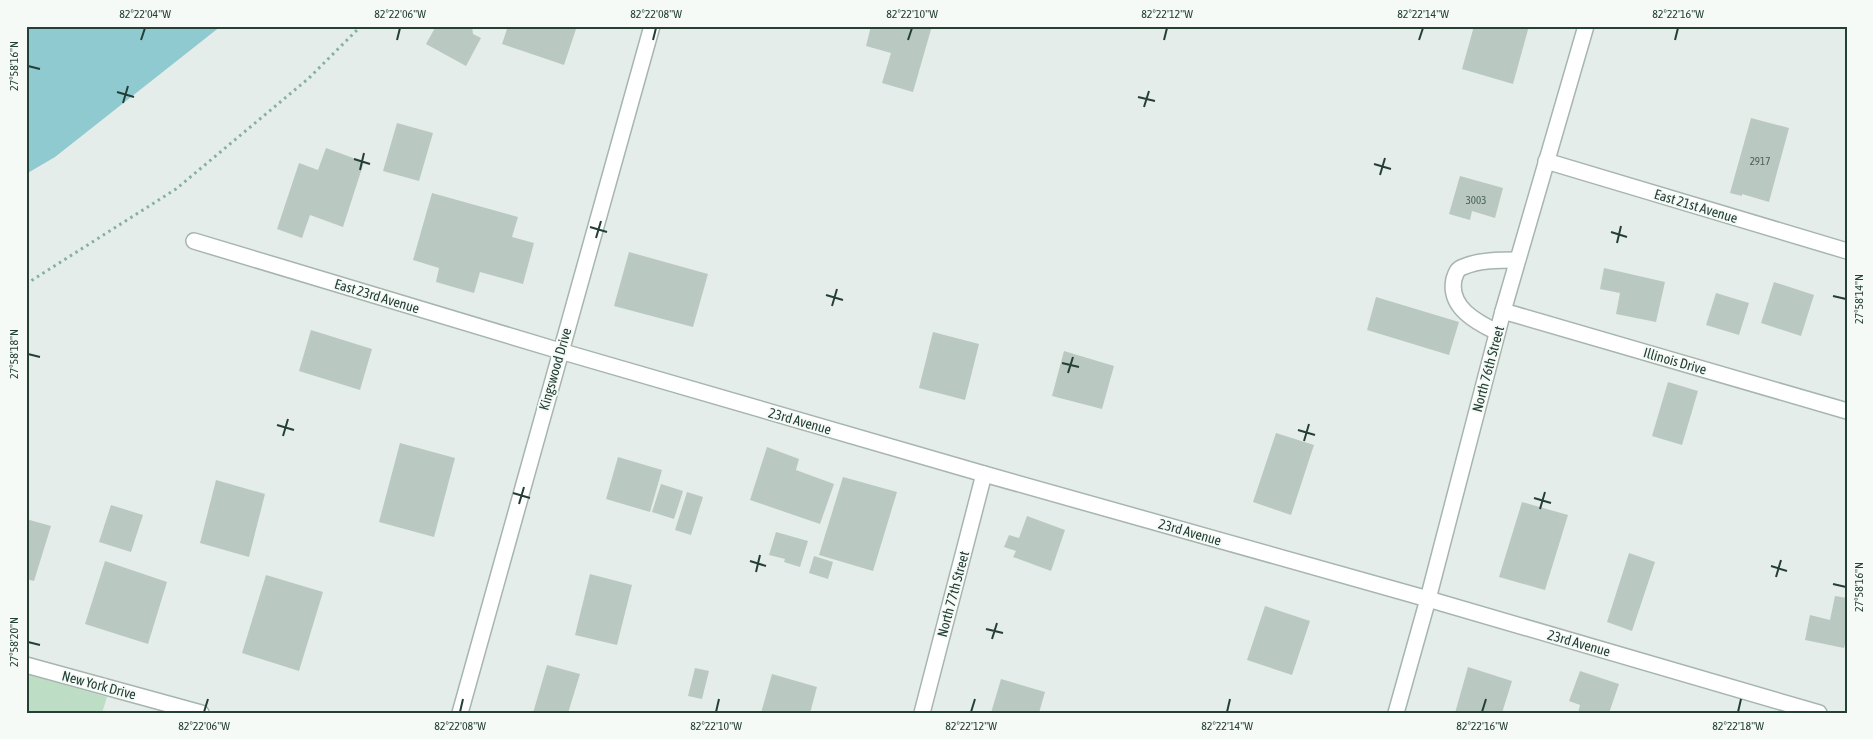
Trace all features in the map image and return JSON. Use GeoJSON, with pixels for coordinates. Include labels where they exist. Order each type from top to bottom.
{"type":"FeatureCollection","features":[{"type":"Feature","properties":{"kind":"street","name":"Kingswood Drive"},"geometry":{"type":"LineString","coordinates":[[460,713],[652,26]]}},
{"type":"Feature","properties":{"kind":"street","name":"North 76th Street"},"geometry":{"type":"LineString","coordinates":[[1396,713],[1428,599],[1497,332],[1586,26]]}},
{"type":"Feature","properties":{"kind":"street","name":"East 21st Avenue"},"geometry":{"type":"LineString","coordinates":[[1546,162],[1847,251]]}},
{"type":"Feature","properties":{"kind":"street","name":"East 23rd Avenue"},"geometry":{"type":"LineString","coordinates":[[194,241],[560,351]]}},
{"type":"Feature","properties":{"kind":"street"},"geometry":{"type":"LineString","coordinates":[[1497,332],[1481,324],[1460,308],[1454,297],[1453,282],[1456,272],[1462,267],[1498,260],[1517,260]]}},
{"type":"Feature","properties":{"kind":"street","name":"Illinois Drive"},"geometry":{"type":"LineString","coordinates":[[1503,311],[1847,411]]}},
{"type":"Feature","properties":{"kind":"street","name":"23rd Avenue"},"geometry":{"type":"LineString","coordinates":[[560,351],[984,474],[1428,599],[1819,713]]}},
{"type":"Feature","properties":{"kind":"street","name":"North 77th Street"},"geometry":{"type":"LineString","coordinates":[[922,713],[984,474]]}},
{"type":"Feature","properties":{"kind":"street","name":"New York Drive"},"geometry":{"type":"LineString","coordinates":[[26,665],[201,713]]}},
{"type":"Feature","properties":{"kind":"path"},"geometry":{"type":"LineString","coordinates":[[26,284],[176,189],[309,78],[361,26]]}},
{"type":"Feature","properties":{"kind":"green space"},"geometry":{"type":"Polygon","coordinates":[[[26,674],[107,697],[102,713],[26,713],[26,674]]]}},
{"type":"Feature","properties":{"kind":"water"},"geometry":{"type":"Polygon","coordinates":[[[26,26],[221,26],[55,157],[26,174],[26,26]]]}},
{"type":"Feature","properties":{"kind":"building"},"geometry":{"type":"Polygon","coordinates":[[[436,26],[472,26],[473,34],[481,38],[466,66],[426,44],[436,26]]]}},
{"type":"Feature","properties":{"kind":"building"},"geometry":{"type":"Polygon","coordinates":[[[508,26],[577,26],[564,65],[502,44],[508,26]]]}},
{"type":"Feature","properties":{"kind":"building"},"geometry":{"type":"Polygon","coordinates":[[[871,26],[932,26],[913,92],[882,83],[891,53],[866,46],[871,26]]]}},
{"type":"Feature","properties":{"kind":"building"},"geometry":{"type":"Polygon","coordinates":[[[1474,26],[1529,26],[1513,84],[1462,69],[1474,26]]]}},
{"type":"Feature","properties":{"kind":"building"},"geometry":{"type":"Polygon","coordinates":[[[1751,118],[1789,128],[1769,202],[1742,194],[1742,196],[1730,193],[1751,118]]]}},
{"type":"Feature","properties":{"kind":"building"},"geometry":{"type":"Polygon","coordinates":[[[397,123],[433,133],[419,181],[383,171],[397,123]]]}},
{"type":"Feature","properties":{"kind":"building"},"geometry":{"type":"Polygon","coordinates":[[[326,148],[364,162],[343,227],[310,215],[302,238],[277,229],[299,163],[318,170],[326,148]]]}},
{"type":"Feature","properties":{"kind":"building"},"geometry":{"type":"Polygon","coordinates":[[[1460,176],[1503,188],[1495,218],[1472,211],[1470,220],[1449,214],[1460,176]]]}},
{"type":"Feature","properties":{"kind":"building"},"geometry":{"type":"Polygon","coordinates":[[[432,193],[518,217],[512,237],[534,243],[523,284],[480,272],[474,293],[436,282],[439,268],[413,260],[432,193]]]}},
{"type":"Feature","properties":{"kind":"building"},"geometry":{"type":"Polygon","coordinates":[[[629,252],[708,274],[693,327],[614,306],[629,252]]]}},
{"type":"Feature","properties":{"kind":"building"},"geometry":{"type":"Polygon","coordinates":[[[1604,268],[1665,282],[1656,322],[1616,314],[1620,293],[1600,289],[1604,268]]]}},
{"type":"Feature","properties":{"kind":"building"},"geometry":{"type":"Polygon","coordinates":[[[1774,282],[1814,295],[1801,336],[1761,323],[1774,282]]]}},
{"type":"Feature","properties":{"kind":"building"},"geometry":{"type":"Polygon","coordinates":[[[1716,293],[1749,303],[1739,335],[1706,325],[1716,293]]]}},
{"type":"Feature","properties":{"kind":"building"},"geometry":{"type":"Polygon","coordinates":[[[1376,297],[1459,322],[1449,355],[1367,330],[1376,297]]]}},
{"type":"Feature","properties":{"kind":"building"},"geometry":{"type":"Polygon","coordinates":[[[311,330],[372,349],[360,390],[299,371],[311,330]]]}},
{"type":"Feature","properties":{"kind":"building"},"geometry":{"type":"Polygon","coordinates":[[[933,332],[979,344],[965,400],[919,388],[933,332]]]}},
{"type":"Feature","properties":{"kind":"building"},"geometry":{"type":"Polygon","coordinates":[[[1064,351],[1114,366],[1102,409],[1052,396],[1064,351]]]}},
{"type":"Feature","properties":{"kind":"building"},"geometry":{"type":"Polygon","coordinates":[[[1668,382],[1698,391],[1682,445],[1652,436],[1668,382]]]}},
{"type":"Feature","properties":{"kind":"building"},"geometry":{"type":"Polygon","coordinates":[[[1276,433],[1314,445],[1291,515],[1253,502],[1276,433]]]}},
{"type":"Feature","properties":{"kind":"building"},"geometry":{"type":"Polygon","coordinates":[[[400,443],[455,458],[434,537],[379,522],[400,443]]]}},
{"type":"Feature","properties":{"kind":"building"},"geometry":{"type":"Polygon","coordinates":[[[767,447],[799,459],[796,470],[834,484],[820,524],[750,500],[767,447]]]}},
{"type":"Feature","properties":{"kind":"building"},"geometry":{"type":"Polygon","coordinates":[[[618,457],[662,470],[650,512],[606,499],[618,457]]]}},
{"type":"Feature","properties":{"kind":"building"},"geometry":{"type":"Polygon","coordinates":[[[843,477],[897,492],[873,571],[819,555],[843,477]]]}},
{"type":"Feature","properties":{"kind":"building"},"geometry":{"type":"Polygon","coordinates":[[[216,480],[265,494],[249,557],[200,543],[216,480]]]}},
{"type":"Feature","properties":{"kind":"building"},"geometry":{"type":"Polygon","coordinates":[[[661,484],[683,491],[674,519],[652,512],[661,484]]]}},
{"type":"Feature","properties":{"kind":"building"},"geometry":{"type":"Polygon","coordinates":[[[687,492],[703,497],[691,535],[675,530],[687,492]]]}},
{"type":"Feature","properties":{"kind":"building"},"geometry":{"type":"Polygon","coordinates":[[[1522,502],[1568,515],[1545,590],[1499,577],[1522,502]]]}},
{"type":"Feature","properties":{"kind":"building"},"geometry":{"type":"Polygon","coordinates":[[[111,505],[143,515],[131,552],[99,542],[111,505]]]}},
{"type":"Feature","properties":{"kind":"building"},"geometry":{"type":"Polygon","coordinates":[[[1027,516],[1065,530],[1051,571],[1013,557],[1016,551],[1004,547],[1009,535],[1019,538],[1027,516]]]}},
{"type":"Feature","properties":{"kind":"building"},"geometry":{"type":"Polygon","coordinates":[[[26,519],[51,526],[34,581],[26,579],[26,519]]]}},
{"type":"Feature","properties":{"kind":"building"},"geometry":{"type":"Polygon","coordinates":[[[776,532],[808,541],[800,567],[784,562],[785,559],[769,555],[776,532]]]}},
{"type":"Feature","properties":{"kind":"building"},"geometry":{"type":"Polygon","coordinates":[[[1629,553],[1655,562],[1632,631],[1607,622],[1629,553]]]}},
{"type":"Feature","properties":{"kind":"building"},"geometry":{"type":"Polygon","coordinates":[[[814,556],[833,562],[828,579],[809,573],[814,556]]]}},
{"type":"Feature","properties":{"kind":"building"},"geometry":{"type":"Polygon","coordinates":[[[105,561],[167,582],[148,644],[85,624],[105,561]]]}},
{"type":"Feature","properties":{"kind":"building"},"geometry":{"type":"Polygon","coordinates":[[[590,574],[632,585],[617,645],[575,635],[590,574]]]}},
{"type":"Feature","properties":{"kind":"building"},"geometry":{"type":"Polygon","coordinates":[[[266,575],[323,592],[299,671],[242,653],[266,575]]]}},
{"type":"Feature","properties":{"kind":"building"},"geometry":{"type":"Polygon","coordinates":[[[1835,596],[1847,598],[1847,636],[1844,648],[1805,640],[1810,615],[1830,620],[1835,596]]]}},
{"type":"Feature","properties":{"kind":"building"},"geometry":{"type":"Polygon","coordinates":[[[1265,606],[1310,621],[1292,675],[1247,660],[1265,606]]]}},
{"type":"Feature","properties":{"kind":"building"},"geometry":{"type":"Polygon","coordinates":[[[547,665],[580,674],[568,713],[533,713],[547,665]]]}},
{"type":"Feature","properties":{"kind":"building"},"geometry":{"type":"Polygon","coordinates":[[[1468,667],[1512,681],[1502,713],[1455,713],[1468,667]]]}},
{"type":"Feature","properties":{"kind":"building"},"geometry":{"type":"Polygon","coordinates":[[[695,668],[709,671],[702,699],[688,696],[695,668]]]}},
{"type":"Feature","properties":{"kind":"building"},"geometry":{"type":"Polygon","coordinates":[[[1580,671],[1619,684],[1609,713],[1578,713],[1580,705],[1569,701],[1580,671]]]}},
{"type":"Feature","properties":{"kind":"building"},"geometry":{"type":"Polygon","coordinates":[[[772,674],[817,687],[810,713],[761,713],[772,674]]]}},
{"type":"Feature","properties":{"kind":"building"},"geometry":{"type":"Polygon","coordinates":[[[1001,679],[1045,692],[1039,713],[991,713],[1001,679]]]}}]}
